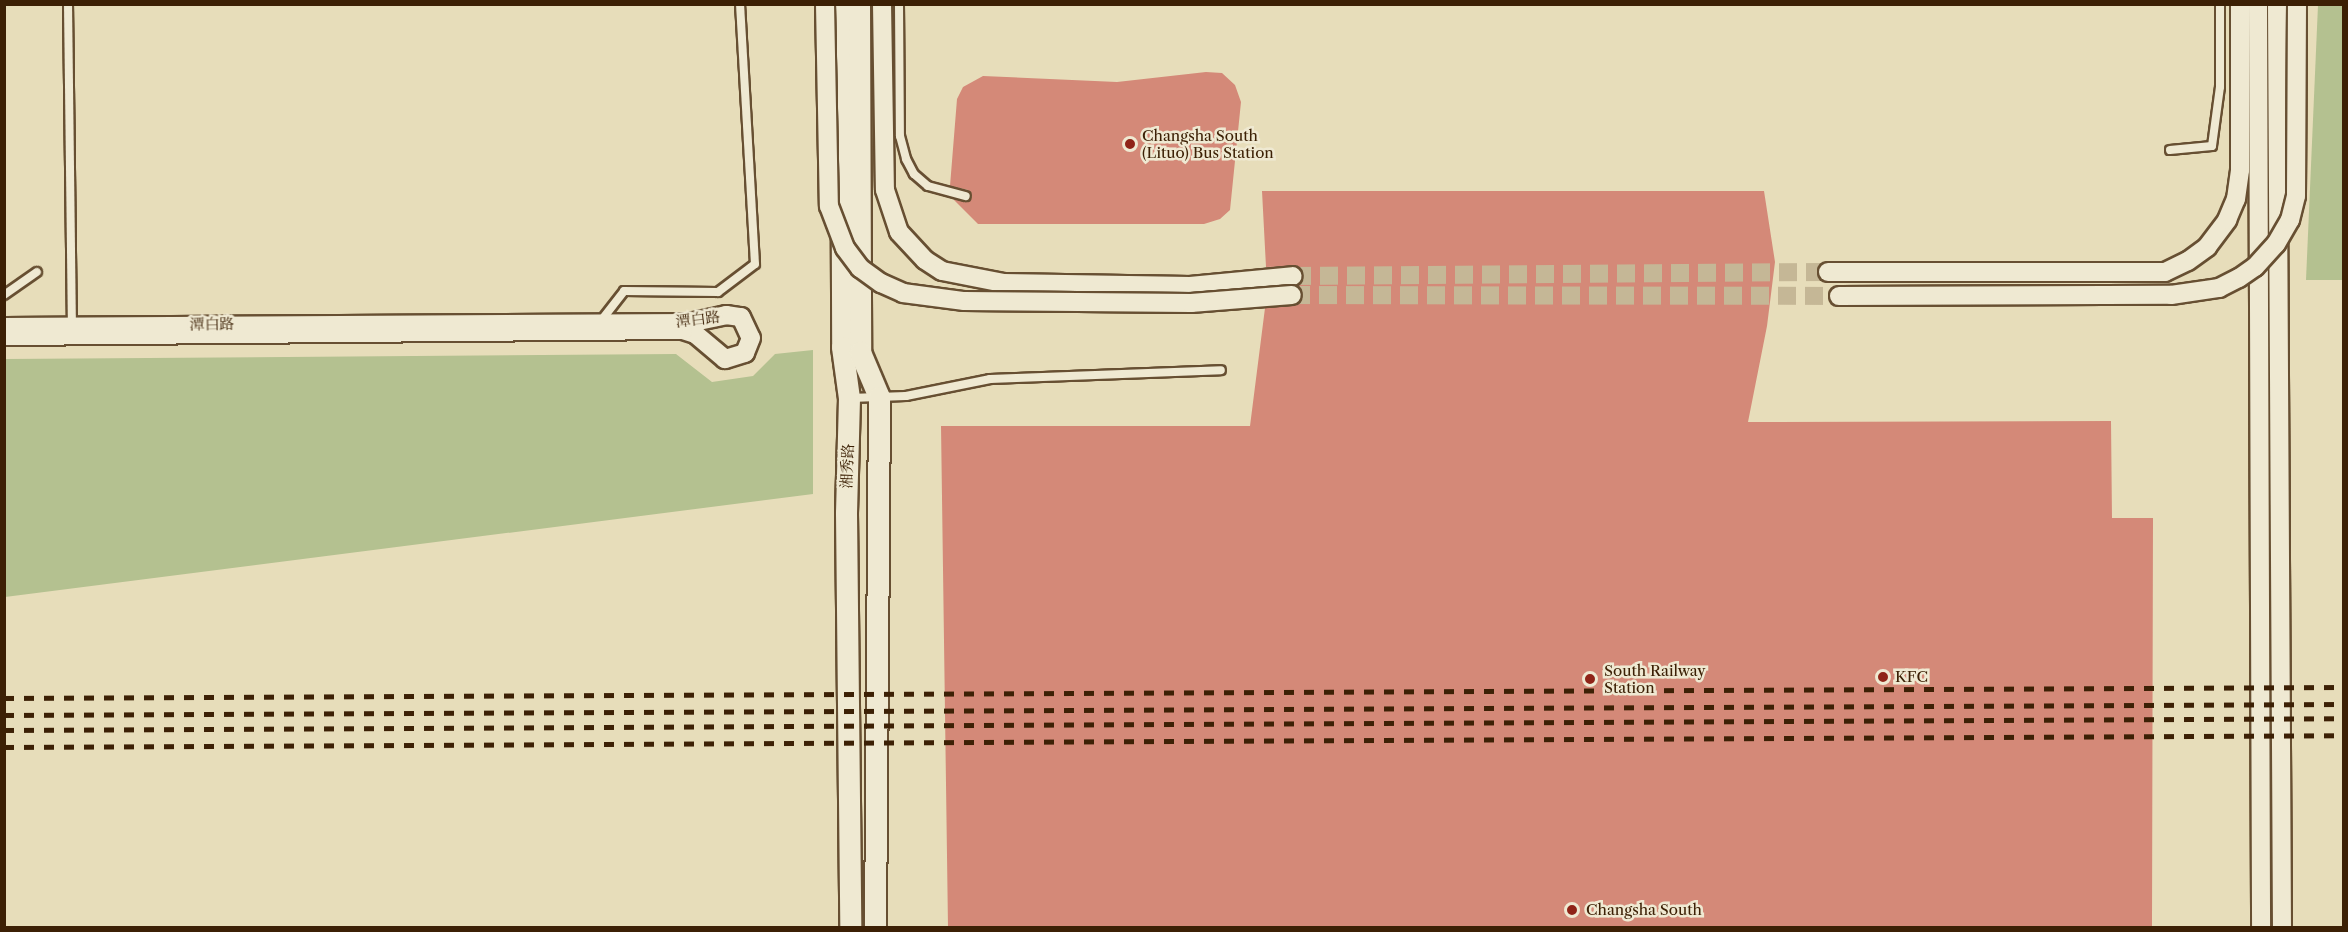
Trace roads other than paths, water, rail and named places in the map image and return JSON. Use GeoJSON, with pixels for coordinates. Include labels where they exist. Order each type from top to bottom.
{"type":"FeatureCollection","features":[{"type":"Feature","properties":{"kind":"main road","name":"湘秀路"},"geometry":{"type":"LineString","coordinates":[[841,4],[842,347],[849,398],[846,525],[850,927]]}},
{"type":"Feature","properties":{"kind":"main road"},"geometry":{"type":"LineString","coordinates":[[859,4],[860,352],[879,397],[875,927]]}},
{"type":"Feature","properties":{"kind":"street"},"geometry":{"type":"LineString","coordinates":[[825,4],[829,206],[845,248],[860,268],[881,283],[903,294],[964,301],[1191,303],[1292,295]]}},
{"type":"Feature","properties":{"kind":"street"},"geometry":{"type":"LineString","coordinates":[[882,4],[885,190],[899,232],[925,260],[942,271],[1003,283],[1190,286],[1293,276]]}},
{"type":"Feature","properties":{"kind":"street"},"geometry":{"type":"LineString","coordinates":[[1828,272],[2165,272],[2188,261],[2207,247],[2227,220],[2236,199],[2240,170],[2240,4]]}},
{"type":"Feature","properties":{"kind":"street"},"geometry":{"type":"LineString","coordinates":[[2258,4],[2261,927]]}},
{"type":"Feature","properties":{"kind":"street"},"geometry":{"type":"LineString","coordinates":[[2277,4],[2283,927]]}},
{"type":"Feature","properties":{"kind":"street"},"geometry":{"type":"LineString","coordinates":[[1839,296],[2171,295],[2219,288],[2239,278],[2255,267],[2276,244],[2289,220],[2296,196],[2297,4]]}},
{"type":"Feature","properties":{"kind":"street","name":"潭白路"},"geometry":{"type":"LineString","coordinates":[[4,336],[72,331],[689,323],[734,315],[746,322],[752,338],[745,353],[724,359],[689,332],[598,325]]}},
{"type":"Feature","properties":{"kind":"street","name":"潭白路"},"geometry":{"type":"LineString","coordinates":[[4,327],[72,331]]}},
{"type":"Feature","properties":{"kind":"lane"},"geometry":{"type":"LineString","coordinates":[[68,4],[72,331]]}},
{"type":"Feature","properties":{"kind":"lane"},"geometry":{"type":"LineString","coordinates":[[598,325],[624,291],[718,292],[755,264],[740,4]]}},
{"type":"Feature","properties":{"kind":"lane"},"geometry":{"type":"LineString","coordinates":[[899,4],[900,136],[906,159],[914,174],[928,186],[966,196]]}},
{"type":"Feature","properties":{"kind":"lane"},"geometry":{"type":"LineString","coordinates":[[2170,150],[2212,146],[2220,87],[2220,4]]}},
{"type":"Feature","properties":{"kind":"lane"},"geometry":{"type":"LineString","coordinates":[[4,295],[37,272]]}},
{"type":"Feature","properties":{"kind":"lane"},"geometry":{"type":"LineString","coordinates":[[849,398],[906,396],[990,379],[1221,370]]}},
{"type":"Feature","properties":{"kind":"tunnel"},"geometry":{"type":"LineString","coordinates":[[1293,276],[1828,272]]}},
{"type":"Feature","properties":{"kind":"tunnel"},"geometry":{"type":"LineString","coordinates":[[1292,295],[1839,296]]}},
{"type":"Feature","properties":{"kind":"railway"},"geometry":{"type":"LineString","coordinates":[[4,698],[2344,687]]}},
{"type":"Feature","properties":{"kind":"railway"},"geometry":{"type":"LineString","coordinates":[[4,715],[2344,704]]}},
{"type":"Feature","properties":{"kind":"railway"},"geometry":{"type":"LineString","coordinates":[[4,730],[2344,718]]}},
{"type":"Feature","properties":{"kind":"railway"},"geometry":{"type":"LineString","coordinates":[[4,747],[2344,735]]}},
{"type":"Feature","properties":{"kind":"place","name":"Changsha South (Lituo) Bus Station"},"geometry":{"type":"Point","coordinates":[1130,144]}},
{"type":"Feature","properties":{"kind":"place","name":"KFC"},"geometry":{"type":"Point","coordinates":[1883,677]}},
{"type":"Feature","properties":{"kind":"place","name":"South Railway Station"},"geometry":{"type":"Point","coordinates":[1590,679]}},
{"type":"Feature","properties":{"kind":"place","name":"Changsha South"},"geometry":{"type":"Point","coordinates":[1572,910]}}]}
